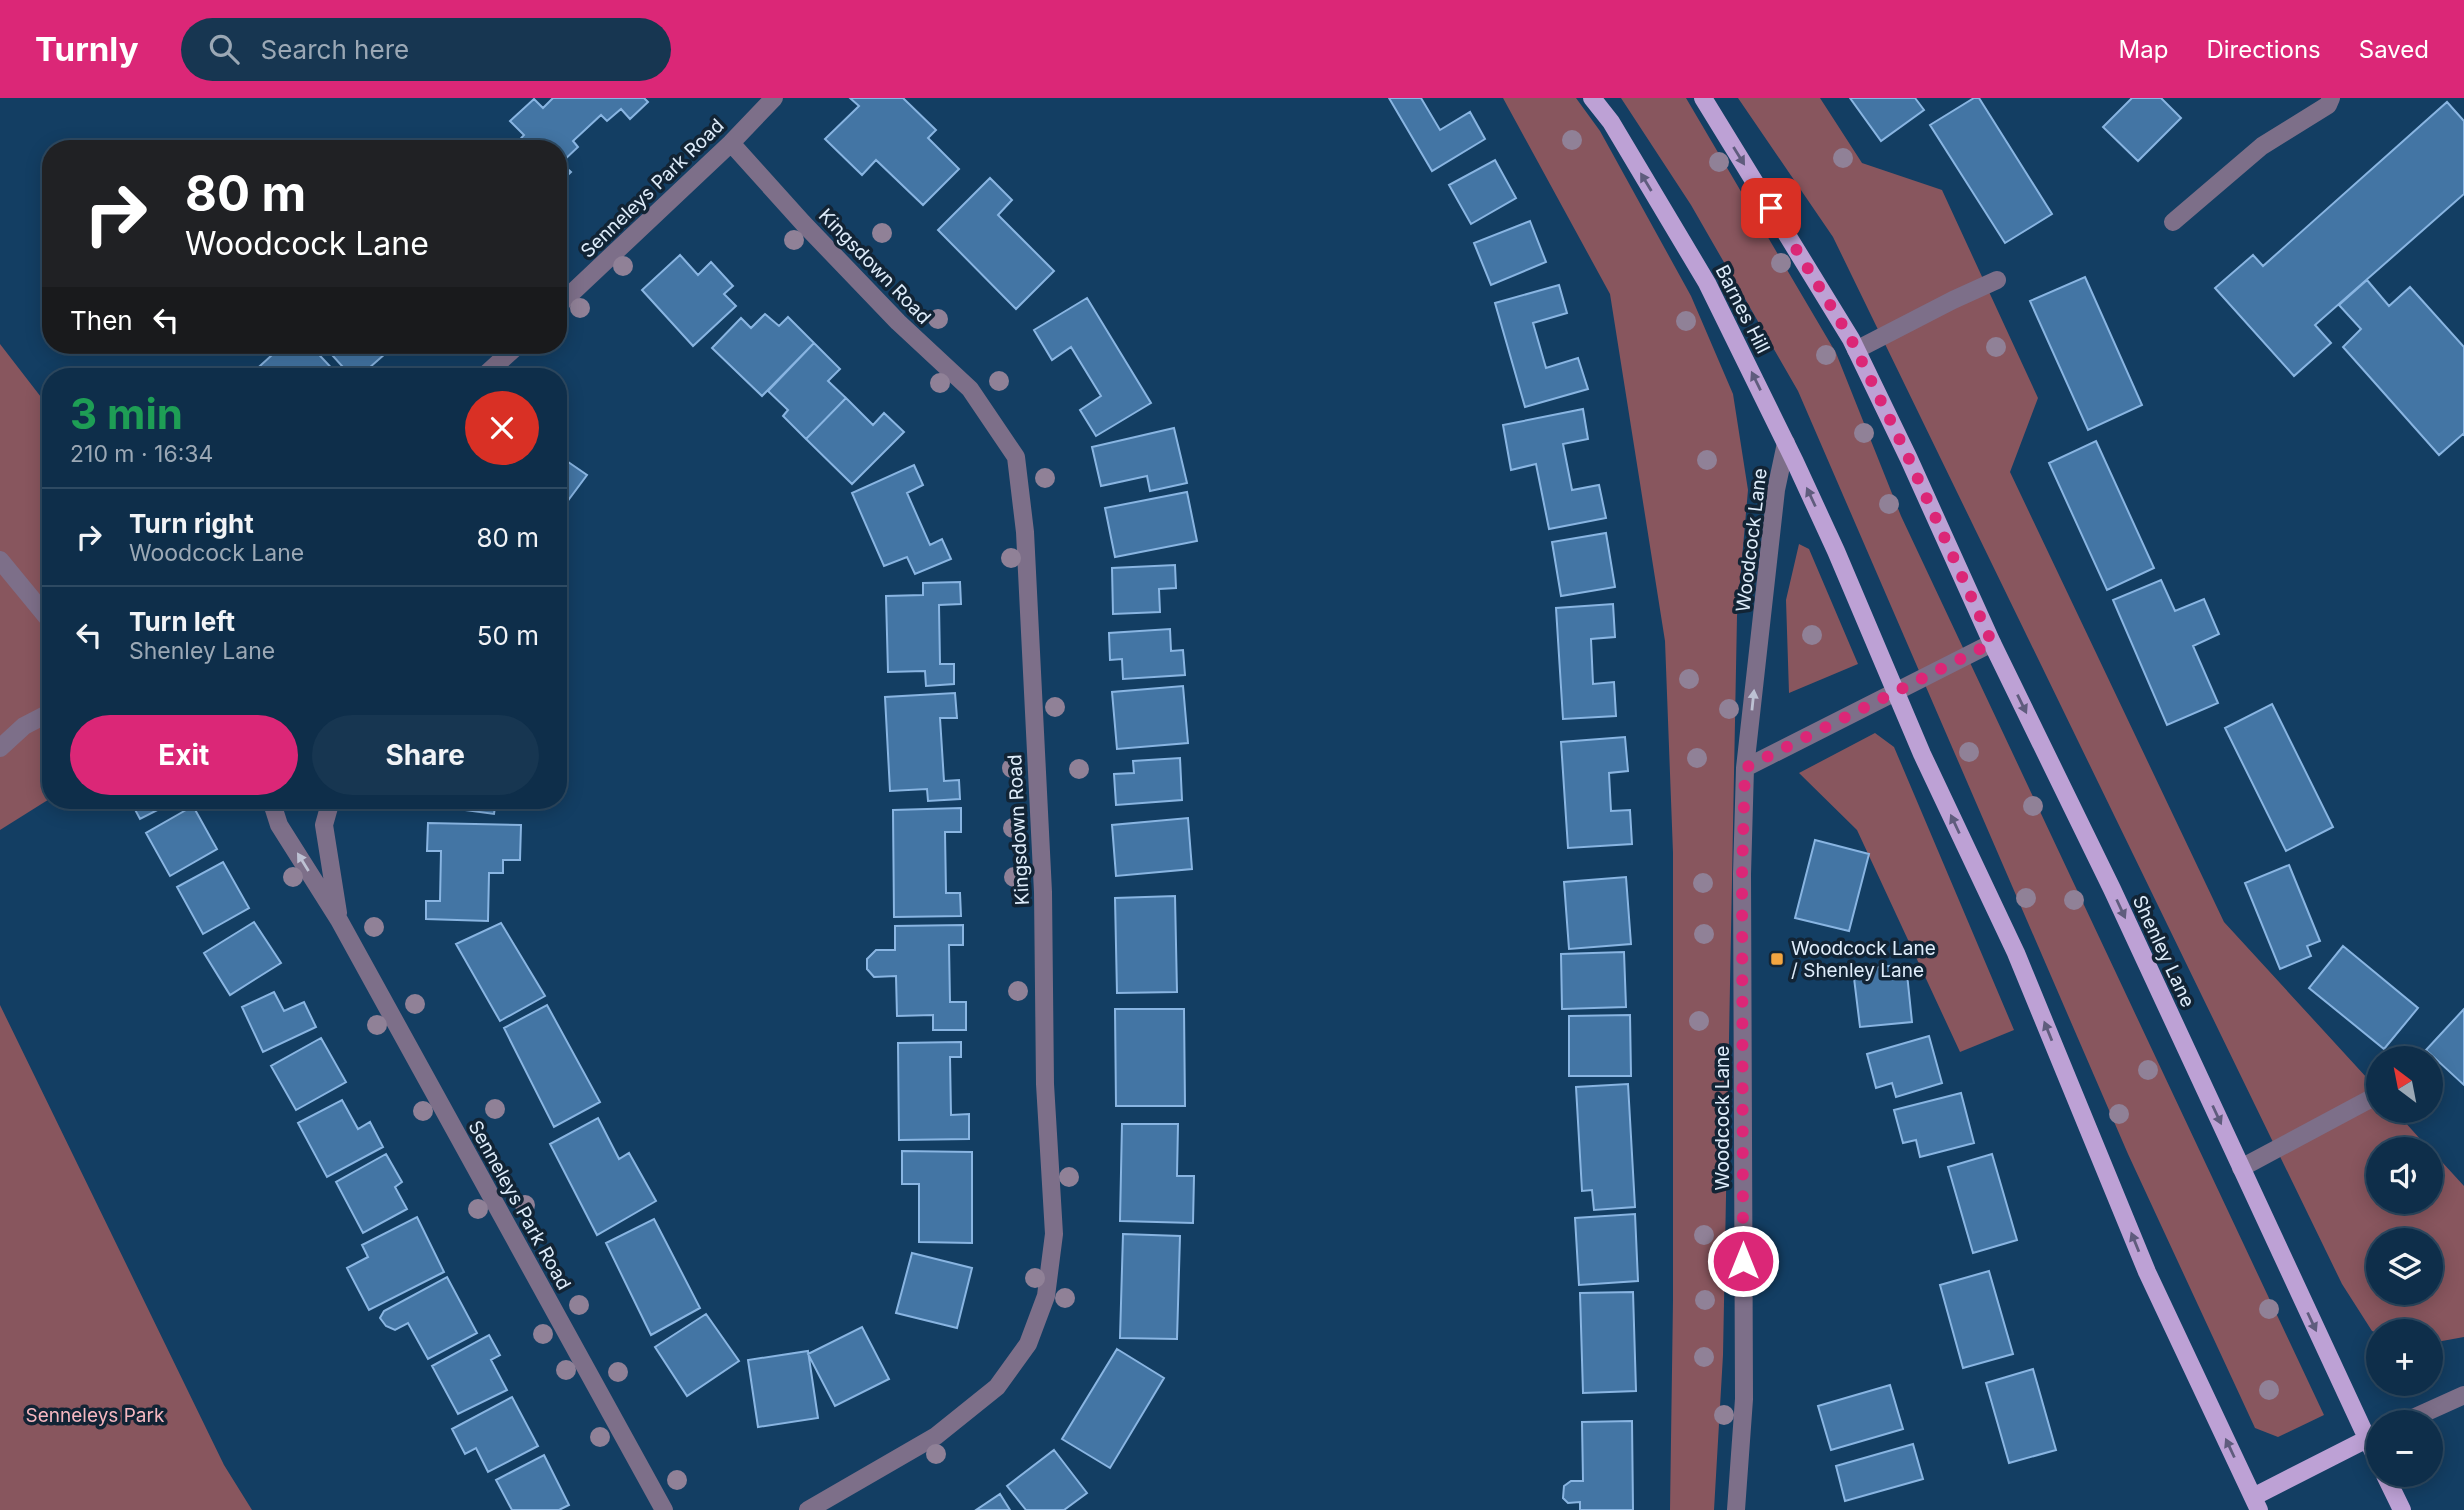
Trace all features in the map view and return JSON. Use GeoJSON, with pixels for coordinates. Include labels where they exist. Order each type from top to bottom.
{"type":"FeatureCollection","features":[{"type":"Feature","properties":{"kind":"main road","name":"Barnes Hill"},"geometry":{"type":"LineString","coordinates":[[1592,98],[1611,122],[1707,283],[1786,443],[1897,692]]}},
{"type":"Feature","properties":{"kind":"main road"},"geometry":{"type":"LineString","coordinates":[[1703,98],[1856,350]]}},
{"type":"Feature","properties":{"kind":"main road","name":"Shenley Lane"},"geometry":{"type":"LineString","coordinates":[[1856,350],[1909,459],[1992,643],[2118,901],[2242,1168],[2366,1424]]}},
{"type":"Feature","properties":{"kind":"main road"},"geometry":{"type":"LineString","coordinates":[[1897,692],[1922,754],[2016,953],[2147,1272],[2256,1504],[2366,1440]]}},
{"type":"Feature","properties":{"kind":"main road"},"geometry":{"type":"LineString","coordinates":[[2391,1487],[2402,1510]]}},
{"type":"Feature","properties":{"kind":"street","name":"Senneleys Park Road"},"geometry":{"type":"LineString","coordinates":[[567,297],[774,98]]}},
{"type":"Feature","properties":{"kind":"street"},"geometry":{"type":"LineString","coordinates":[[2173,222],[2262,146],[2330,101]]}},
{"type":"Feature","properties":{"kind":"street","name":"Kingsdown Road"},"geometry":{"type":"LineString","coordinates":[[731,142],[803,223],[898,322],[970,389],[1016,457],[1025,532],[1043,892],[1045,1084],[1054,1234],[1046,1296],[1028,1344],[997,1387],[936,1436],[808,1510]]}},
{"type":"Feature","properties":{"kind":"street"},"geometry":{"type":"LineString","coordinates":[[1856,350],[1997,280]]}},
{"type":"Feature","properties":{"kind":"street"},"geometry":{"type":"LineString","coordinates":[[493,368],[507,354]]}},
{"type":"Feature","properties":{"kind":"street","name":"Woodcock Lane"},"geometry":{"type":"LineString","coordinates":[[1736,1510],[1744,1399],[1742,874],[1745,768],[1776,490],[1786,443]]}},
{"type":"Feature","properties":{"kind":"street"},"geometry":{"type":"LineString","coordinates":[[0,560],[42,611]]}},
{"type":"Feature","properties":{"kind":"street"},"geometry":{"type":"LineString","coordinates":[[1745,768],[1992,643]]}},
{"type":"Feature","properties":{"kind":"street"},"geometry":{"type":"LineString","coordinates":[[0,748],[24,726],[42,717]]}},
{"type":"Feature","properties":{"kind":"street","name":"Senneleys Park Road"},"geometry":{"type":"LineString","coordinates":[[274,809],[279,825],[339,920],[664,1510]]}},
{"type":"Feature","properties":{"kind":"street","name":"Senneleys Park Road"},"geometry":{"type":"LineString","coordinates":[[328,809],[324,825],[339,920]]}},
{"type":"Feature","properties":{"kind":"street"},"geometry":{"type":"LineString","coordinates":[[2242,1168],[2366,1101]]}},
{"type":"Feature","properties":{"kind":"street"},"geometry":{"type":"LineString","coordinates":[[2431,1410],[2464,1395]]}},
{"type":"Feature","properties":{"kind":"green space"},"geometry":{"type":"Polygon","coordinates":[[[1503,98],[1576,98],[1600,131],[1691,296],[1733,394],[1748,490],[1737,616],[1723,1355],[1714,1510],[1670,1510],[1673,853],[1665,641],[1610,294],[1503,98]]]}},
{"type":"Feature","properties":{"kind":"green space"},"geometry":{"type":"Polygon","coordinates":[[[1621,98],[1686,98],[1836,353],[1901,516],[2324,1415],[2278,1437],[2255,1428],[2128,1154],[1798,391],[1691,205],[1621,98]]]}},
{"type":"Feature","properties":{"kind":"green space"},"geometry":{"type":"Polygon","coordinates":[[[1738,98],[1820,98],[1862,163],[1942,190],[2038,398],[2010,472],[2224,922],[2366,1077],[2366,1124],[2407,1124],[2418,1137],[2366,1137],[2366,1214],[2443,1214],[2443,1163],[2464,1186],[2464,1337],[2443,1341],[2443,1319],[2366,1319],[2366,1322],[2342,1284],[1833,237],[1738,98]]]}},
{"type":"Feature","properties":{"kind":"green space"},"geometry":{"type":"Polygon","coordinates":[[[0,344],[42,398],[42,804],[0,830],[0,344]]]}},
{"type":"Feature","properties":{"kind":"green space"},"geometry":{"type":"Polygon","coordinates":[[[1799,544],[1809,549],[1858,664],[1789,693],[1786,600],[1799,544]]]}},
{"type":"Feature","properties":{"kind":"green space"},"geometry":{"type":"Polygon","coordinates":[[[1875,733],[1894,747],[2014,1030],[1960,1052],[1857,830],[1799,773],[1875,733]]]}},
{"type":"Feature","properties":{"kind":"green space","name":"Senneleys Park"},"geometry":{"type":"Polygon","coordinates":[[[0,1005],[224,1465],[252,1510],[0,1510],[0,1005]]]}},
{"type":"Feature","properties":{"kind":"building"},"geometry":{"type":"Polygon","coordinates":[[[553,98],[644,98],[648,102],[630,119],[621,109],[607,121],[601,115],[573,141],[578,147],[567,157],[567,140],[520,140],[524,135],[510,121],[534,99],[543,108],[553,98]]]}},
{"type":"Feature","properties":{"kind":"building"},"geometry":{"type":"Polygon","coordinates":[[[850,98],[903,98],[936,130],[928,138],[959,169],[923,205],[876,160],[862,175],[825,139],[859,106],[850,98]]]}},
{"type":"Feature","properties":{"kind":"building"},"geometry":{"type":"Polygon","coordinates":[[[1389,98],[1421,98],[1440,130],[1470,112],[1485,139],[1432,171],[1389,98]]]}},
{"type":"Feature","properties":{"kind":"building"},"geometry":{"type":"Polygon","coordinates":[[[1850,98],[1915,98],[1924,110],[1881,141],[1850,98]]]}},
{"type":"Feature","properties":{"kind":"building"},"geometry":{"type":"Polygon","coordinates":[[[1974,98],[1979,98],[2052,214],[2005,243],[1930,125],[1974,98]]]}},
{"type":"Feature","properties":{"kind":"building"},"geometry":{"type":"Polygon","coordinates":[[[2132,98],[2161,98],[2181,118],[2138,161],[2103,127],[2132,98]]]}},
{"type":"Feature","properties":{"kind":"building"},"geometry":{"type":"Polygon","coordinates":[[[2447,102],[2464,121],[2464,194],[2315,325],[2331,343],[2294,376],[2215,288],[2253,255],[2263,266],[2447,102]]]}},
{"type":"Feature","properties":{"kind":"building"},"geometry":{"type":"Polygon","coordinates":[[[1495,160],[1516,198],[1471,224],[1449,185],[1495,160]]]}},
{"type":"Feature","properties":{"kind":"building"},"geometry":{"type":"Polygon","coordinates":[[[990,178],[1012,200],[998,215],[1054,271],[1016,309],[938,230],[990,178]]]}},
{"type":"Feature","properties":{"kind":"building"},"geometry":{"type":"Polygon","coordinates":[[[1530,221],[1546,262],[1491,285],[1474,243],[1530,221]]]}},
{"type":"Feature","properties":{"kind":"building"},"geometry":{"type":"Polygon","coordinates":[[[680,255],[698,275],[711,262],[733,286],[724,294],[736,306],[693,346],[642,290],[680,255]]]}},
{"type":"Feature","properties":{"kind":"building"},"geometry":{"type":"Polygon","coordinates":[[[2085,277],[2142,405],[2088,430],[2030,301],[2085,277]]]}},
{"type":"Feature","properties":{"kind":"building"},"geometry":{"type":"Polygon","coordinates":[[[2367,280],[2389,306],[2410,287],[2464,347],[2464,435],[2439,455],[2343,347],[2361,329],[2339,305],[2367,280]]]}},
{"type":"Feature","properties":{"kind":"building"},"geometry":{"type":"Polygon","coordinates":[[[1559,285],[1567,313],[1533,323],[1546,368],[1578,358],[1588,389],[1525,407],[1495,303],[1559,285]]]}},
{"type":"Feature","properties":{"kind":"building"},"geometry":{"type":"Polygon","coordinates":[[[1087,298],[1151,403],[1096,436],[1080,410],[1101,396],[1071,347],[1052,360],[1034,330],[1087,298]]]}},
{"type":"Feature","properties":{"kind":"building"},"geometry":{"type":"Polygon","coordinates":[[[765,314],[779,326],[788,317],[814,343],[762,396],[712,348],[741,318],[751,328],[765,314]]]}},
{"type":"Feature","properties":{"kind":"building"},"geometry":{"type":"Polygon","coordinates":[[[814,343],[840,369],[828,381],[846,398],[806,439],[783,416],[788,410],[768,391],[814,343]]]}},
{"type":"Feature","properties":{"kind":"building"},"geometry":{"type":"Polygon","coordinates":[[[273,354],[318,354],[332,368],[258,368],[273,354]]]}},
{"type":"Feature","properties":{"kind":"building"},"geometry":{"type":"Polygon","coordinates":[[[331,354],[385,354],[369,368],[344,368],[331,354]]]}},
{"type":"Feature","properties":{"kind":"building"},"geometry":{"type":"Polygon","coordinates":[[[846,398],[873,425],[884,413],[904,432],[852,484],[806,439],[846,398]]]}},
{"type":"Feature","properties":{"kind":"building"},"geometry":{"type":"Polygon","coordinates":[[[1583,409],[1588,439],[1563,444],[1572,490],[1599,485],[1606,518],[1549,529],[1536,464],[1511,470],[1503,425],[1583,409]]]}},
{"type":"Feature","properties":{"kind":"building"},"geometry":{"type":"Polygon","coordinates":[[[1174,428],[1187,483],[1150,491],[1147,476],[1101,486],[1092,447],[1174,428]]]}},
{"type":"Feature","properties":{"kind":"building"},"geometry":{"type":"Polygon","coordinates":[[[2096,441],[2154,568],[2107,590],[2049,463],[2096,441]]]}},
{"type":"Feature","properties":{"kind":"building"},"geometry":{"type":"Polygon","coordinates":[[[567,461],[587,475],[567,502],[567,461]]]}},
{"type":"Feature","properties":{"kind":"building"},"geometry":{"type":"Polygon","coordinates":[[[914,465],[923,485],[907,493],[930,545],[942,539],[951,559],[915,574],[907,557],[884,566],[852,493],[914,465]]]}},
{"type":"Feature","properties":{"kind":"building"},"geometry":{"type":"Polygon","coordinates":[[[1187,492],[1197,541],[1115,557],[1105,508],[1187,492]]]}},
{"type":"Feature","properties":{"kind":"building"},"geometry":{"type":"Polygon","coordinates":[[[1606,533],[1615,587],[1561,596],[1552,542],[1606,533]]]}},
{"type":"Feature","properties":{"kind":"building"},"geometry":{"type":"Polygon","coordinates":[[[1175,565],[1176,588],[1159,589],[1160,612],[1113,614],[1112,568],[1175,565]]]}},
{"type":"Feature","properties":{"kind":"building"},"geometry":{"type":"Polygon","coordinates":[[[2161,580],[2175,611],[2204,599],[2219,634],[2193,646],[2218,703],[2167,725],[2113,600],[2161,580]]]}},
{"type":"Feature","properties":{"kind":"building"},"geometry":{"type":"Polygon","coordinates":[[[960,582],[961,604],[939,605],[940,664],[954,664],[954,684],[926,686],[925,671],[888,672],[886,596],[923,595],[923,583],[960,582]]]}},
{"type":"Feature","properties":{"kind":"building"},"geometry":{"type":"Polygon","coordinates":[[[1613,604],[1615,637],[1591,639],[1593,684],[1614,682],[1616,716],[1563,719],[1556,608],[1613,604]]]}},
{"type":"Feature","properties":{"kind":"building"},"geometry":{"type":"Polygon","coordinates":[[[1170,629],[1171,651],[1183,650],[1185,675],[1123,679],[1122,659],[1110,660],[1109,633],[1170,629]]]}},
{"type":"Feature","properties":{"kind":"building"},"geometry":{"type":"Polygon","coordinates":[[[1183,686],[1188,743],[1117,749],[1112,692],[1183,686]]]}},
{"type":"Feature","properties":{"kind":"building"},"geometry":{"type":"Polygon","coordinates":[[[955,693],[957,718],[940,718],[944,781],[959,780],[960,799],[928,801],[927,789],[890,791],[885,697],[955,693]]]}},
{"type":"Feature","properties":{"kind":"building"},"geometry":{"type":"Polygon","coordinates":[[[2272,704],[2333,827],[2286,851],[2225,728],[2272,704]]]}},
{"type":"Feature","properties":{"kind":"building"},"geometry":{"type":"Polygon","coordinates":[[[1625,737],[1628,771],[1609,773],[1611,811],[1630,810],[1632,844],[1568,848],[1561,742],[1625,737]]]}},
{"type":"Feature","properties":{"kind":"building"},"geometry":{"type":"Polygon","coordinates":[[[1180,758],[1182,800],[1116,805],[1114,774],[1134,773],[1133,761],[1180,758]]]}},
{"type":"Feature","properties":{"kind":"building"},"geometry":{"type":"Polygon","coordinates":[[[961,808],[961,832],[945,832],[946,893],[960,893],[961,916],[894,917],[893,810],[961,808]]]}},
{"type":"Feature","properties":{"kind":"building"},"geometry":{"type":"Polygon","coordinates":[[[135,809],[159,809],[140,819],[135,809]]]}},
{"type":"Feature","properties":{"kind":"building"},"geometry":{"type":"Polygon","coordinates":[[[188,809],[195,809],[217,849],[170,876],[146,833],[188,809]]]}},
{"type":"Feature","properties":{"kind":"building"},"geometry":{"type":"Polygon","coordinates":[[[457,809],[495,809],[494,814],[457,809]]]}},
{"type":"Feature","properties":{"kind":"building"},"geometry":{"type":"Polygon","coordinates":[[[1188,818],[1192,869],[1116,876],[1112,825],[1188,818]]]}},
{"type":"Feature","properties":{"kind":"building"},"geometry":{"type":"Polygon","coordinates":[[[428,823],[521,825],[520,860],[503,860],[503,873],[489,873],[488,921],[426,919],[426,901],[440,901],[441,851],[427,851],[428,823]]]}},
{"type":"Feature","properties":{"kind":"building"},"geometry":{"type":"Polygon","coordinates":[[[1815,840],[1869,854],[1849,931],[1795,918],[1815,840]]]}},
{"type":"Feature","properties":{"kind":"building"},"geometry":{"type":"Polygon","coordinates":[[[223,862],[249,908],[203,934],[177,887],[223,862]]]}},
{"type":"Feature","properties":{"kind":"building"},"geometry":{"type":"Polygon","coordinates":[[[2289,865],[2320,941],[2307,946],[2311,956],[2280,969],[2245,883],[2289,865]]]}},
{"type":"Feature","properties":{"kind":"building"},"geometry":{"type":"Polygon","coordinates":[[[1626,877],[1631,944],[1569,949],[1564,882],[1626,877]]]}},
{"type":"Feature","properties":{"kind":"building"},"geometry":{"type":"Polygon","coordinates":[[[1175,896],[1177,992],[1117,993],[1115,898],[1175,896]]]}},
{"type":"Feature","properties":{"kind":"building"},"geometry":{"type":"Polygon","coordinates":[[[254,922],[281,963],[230,995],[204,953],[254,922]]]}},
{"type":"Feature","properties":{"kind":"building"},"geometry":{"type":"Polygon","coordinates":[[[501,923],[545,996],[500,1021],[456,944],[501,923]]]}},
{"type":"Feature","properties":{"kind":"building"},"geometry":{"type":"Polygon","coordinates":[[[963,925],[963,945],[949,945],[950,1002],[966,1002],[966,1030],[933,1030],[933,1015],[897,1016],[896,976],[874,977],[867,969],[867,959],[876,950],[895,950],[895,926],[963,925]]]}},
{"type":"Feature","properties":{"kind":"building"},"geometry":{"type":"Polygon","coordinates":[[[2343,946],[2418,1008],[2386,1046],[2380,1046],[2309,988],[2343,946]]]}},
{"type":"Feature","properties":{"kind":"building"},"geometry":{"type":"Polygon","coordinates":[[[1624,952],[1626,1007],[1562,1009],[1561,954],[1624,952]]]}},
{"type":"Feature","properties":{"kind":"building"},"geometry":{"type":"Polygon","coordinates":[[[1906,964],[1912,1022],[1860,1027],[1853,970],[1906,964]]]}},
{"type":"Feature","properties":{"kind":"building"},"geometry":{"type":"Polygon","coordinates":[[[274,992],[284,1011],[304,1002],[316,1027],[263,1052],[242,1007],[274,992]]]}},
{"type":"Feature","properties":{"kind":"building"},"geometry":{"type":"Polygon","coordinates":[[[547,1005],[600,1102],[554,1127],[504,1028],[547,1005]]]}},
{"type":"Feature","properties":{"kind":"building"},"geometry":{"type":"Polygon","coordinates":[[[1115,1009],[1184,1009],[1185,1106],[1116,1106],[1115,1009]]]}},
{"type":"Feature","properties":{"kind":"building"},"geometry":{"type":"Polygon","coordinates":[[[2464,1009],[2464,1085],[2443,1066],[2443,1046],[2430,1046],[2464,1009]]]}},
{"type":"Feature","properties":{"kind":"building"},"geometry":{"type":"Polygon","coordinates":[[[1630,1015],[1631,1076],[1569,1076],[1569,1016],[1630,1015]]]}},
{"type":"Feature","properties":{"kind":"building"},"geometry":{"type":"Polygon","coordinates":[[[1929,1036],[1942,1083],[1896,1097],[1892,1083],[1876,1088],[1867,1054],[1929,1036]]]}},
{"type":"Feature","properties":{"kind":"building"},"geometry":{"type":"Polygon","coordinates":[[[321,1038],[346,1082],[296,1110],[271,1066],[321,1038]]]}},
{"type":"Feature","properties":{"kind":"building"},"geometry":{"type":"Polygon","coordinates":[[[961,1042],[961,1057],[950,1057],[951,1115],[969,1114],[969,1139],[899,1140],[898,1043],[961,1042]]]}},
{"type":"Feature","properties":{"kind":"building"},"geometry":{"type":"Polygon","coordinates":[[[1628,1084],[1635,1207],[1594,1210],[1592,1190],[1582,1191],[1576,1087],[1628,1084]]]}},
{"type":"Feature","properties":{"kind":"building"},"geometry":{"type":"Polygon","coordinates":[[[1961,1093],[1974,1143],[1920,1157],[1916,1140],[1903,1143],[1894,1110],[1961,1093]]]}},
{"type":"Feature","properties":{"kind":"building"},"geometry":{"type":"Polygon","coordinates":[[[342,1100],[358,1129],[370,1122],[383,1147],[327,1177],[298,1123],[342,1100]]]}},
{"type":"Feature","properties":{"kind":"building"},"geometry":{"type":"Polygon","coordinates":[[[598,1118],[619,1159],[629,1153],[656,1201],[597,1235],[550,1144],[598,1118]]]}},
{"type":"Feature","properties":{"kind":"building"},"geometry":{"type":"Polygon","coordinates":[[[1122,1124],[1178,1124],[1177,1176],[1194,1176],[1193,1223],[1120,1221],[1122,1124]]]}},
{"type":"Feature","properties":{"kind":"building"},"geometry":{"type":"Polygon","coordinates":[[[902,1151],[972,1152],[972,1243],[919,1242],[919,1184],[902,1184],[902,1151]]]}},
{"type":"Feature","properties":{"kind":"building"},"geometry":{"type":"Polygon","coordinates":[[[386,1154],[402,1182],[395,1187],[407,1209],[363,1233],[336,1182],[386,1154]]]}},
{"type":"Feature","properties":{"kind":"building"},"geometry":{"type":"Polygon","coordinates":[[[1992,1154],[2017,1240],[1973,1253],[1948,1167],[1992,1154]]]}},
{"type":"Feature","properties":{"kind":"building"},"geometry":{"type":"Polygon","coordinates":[[[1635,1214],[1638,1281],[1579,1285],[1575,1218],[1635,1214]]]}},
{"type":"Feature","properties":{"kind":"building"},"geometry":{"type":"Polygon","coordinates":[[[417,1217],[444,1272],[369,1310],[347,1268],[368,1257],[362,1245],[417,1217]]]}},
{"type":"Feature","properties":{"kind":"building"},"geometry":{"type":"Polygon","coordinates":[[[654,1219],[700,1308],[651,1335],[606,1243],[654,1219]]]}},
{"type":"Feature","properties":{"kind":"building"},"geometry":{"type":"Polygon","coordinates":[[[1123,1234],[1180,1236],[1177,1339],[1120,1338],[1123,1234]]]}},
{"type":"Feature","properties":{"kind":"building"},"geometry":{"type":"Polygon","coordinates":[[[912,1253],[972,1268],[957,1328],[896,1313],[912,1253]]]}},
{"type":"Feature","properties":{"kind":"building"},"geometry":{"type":"Polygon","coordinates":[[[1989,1271],[2013,1354],[1963,1368],[1940,1285],[1989,1271]]]}},
{"type":"Feature","properties":{"kind":"building"},"geometry":{"type":"Polygon","coordinates":[[[447,1277],[477,1333],[428,1359],[408,1323],[395,1330],[386,1326],[380,1318],[384,1311],[447,1277]]]}},
{"type":"Feature","properties":{"kind":"building"},"geometry":{"type":"Polygon","coordinates":[[[1633,1292],[1636,1391],[1583,1393],[1580,1293],[1633,1292]]]}},
{"type":"Feature","properties":{"kind":"building"},"geometry":{"type":"Polygon","coordinates":[[[706,1314],[739,1361],[687,1396],[655,1347],[706,1314]]]}},
{"type":"Feature","properties":{"kind":"building"},"geometry":{"type":"Polygon","coordinates":[[[862,1327],[889,1379],[835,1406],[808,1354],[862,1327]]]}},
{"type":"Feature","properties":{"kind":"building"},"geometry":{"type":"Polygon","coordinates":[[[489,1335],[500,1355],[491,1360],[507,1390],[458,1414],[432,1366],[489,1335]]]}},
{"type":"Feature","properties":{"kind":"building"},"geometry":{"type":"Polygon","coordinates":[[[1117,1349],[1164,1378],[1110,1468],[1062,1439],[1117,1349]]]}},
{"type":"Feature","properties":{"kind":"building"},"geometry":{"type":"Polygon","coordinates":[[[808,1351],[818,1418],[758,1427],[748,1360],[808,1351]]]}},
{"type":"Feature","properties":{"kind":"building"},"geometry":{"type":"Polygon","coordinates":[[[2033,1369],[2056,1450],[2009,1463],[1986,1383],[2033,1369]]]}},
{"type":"Feature","properties":{"kind":"building"},"geometry":{"type":"Polygon","coordinates":[[[1890,1385],[1903,1429],[1831,1450],[1818,1406],[1890,1385]]]}},
{"type":"Feature","properties":{"kind":"building"},"geometry":{"type":"Polygon","coordinates":[[[512,1397],[538,1446],[488,1472],[476,1448],[465,1454],[452,1429],[512,1397]]]}},
{"type":"Feature","properties":{"kind":"building"},"geometry":{"type":"Polygon","coordinates":[[[1632,1421],[1633,1510],[1580,1510],[1580,1502],[1568,1503],[1563,1498],[1564,1486],[1571,1481],[1583,1481],[1582,1422],[1632,1421]]]}},
{"type":"Feature","properties":{"kind":"building"},"geometry":{"type":"Polygon","coordinates":[[[1913,1444],[1923,1479],[1845,1501],[1836,1466],[1913,1444]]]}},
{"type":"Feature","properties":{"kind":"building"},"geometry":{"type":"Polygon","coordinates":[[[1054,1450],[1087,1493],[1064,1510],[1026,1510],[1007,1486],[1054,1450]]]}},
{"type":"Feature","properties":{"kind":"building"},"geometry":{"type":"Polygon","coordinates":[[[544,1455],[569,1505],[559,1510],[512,1510],[496,1480],[544,1455]]]}},
{"type":"Feature","properties":{"kind":"building"},"geometry":{"type":"Polygon","coordinates":[[[1000,1494],[1010,1510],[976,1510],[1000,1494]]]}},
{"type":"Feature","properties":{"kind":"place","name":"Woodcock Lane / Shenley Lane"},"geometry":{"type":"Point","coordinates":[1777,959]}},
{"type":"Feature","properties":{"kind":"route"},"geometry":{"type":"LineString","coordinates":[[1743,1261],[1742,874],[1745,768],[1992,643],[1909,459],[1851,339],[1771,208]]}}]}
